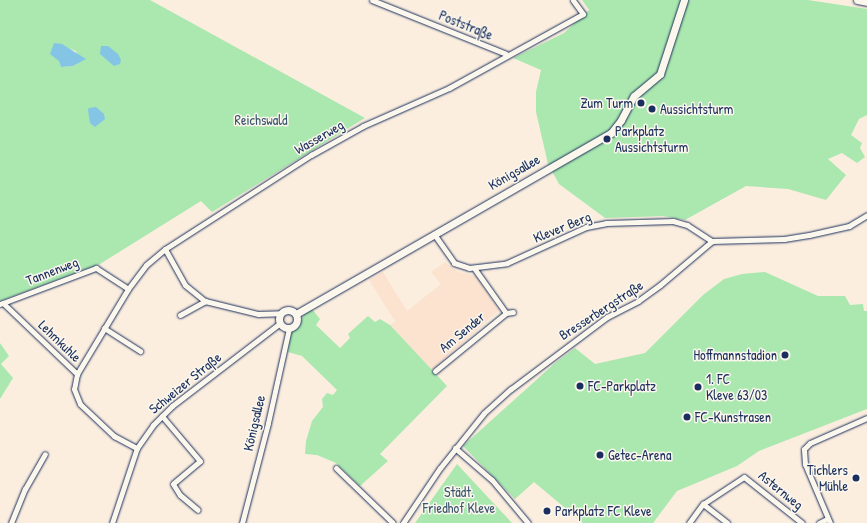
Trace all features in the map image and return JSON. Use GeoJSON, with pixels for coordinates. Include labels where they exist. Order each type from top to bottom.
{"type":"FeatureCollection","features":[{"type":"Feature","properties":{"kind":"street","name":"Poststraße"},"geometry":{"type":"LineString","coordinates":[[372,0],[506,54]]}},
{"type":"Feature","properties":{"kind":"street","name":"Wasserweg"},"geometry":{"type":"LineString","coordinates":[[77,374],[128,289],[146,265],[165,249],[311,155],[362,126],[449,88],[506,54],[583,14],[573,0]]}},
{"type":"Feature","properties":{"kind":"street","name":"Königsallee"},"geometry":{"type":"LineString","coordinates":[[242,523],[268,423],[289,328],[295,324],[296,314],[611,133],[621,120],[634,96],[660,74],[684,0]]}},
{"type":"Feature","properties":{"kind":"street"},"geometry":{"type":"LineString","coordinates":[[857,0],[867,2]]}},
{"type":"Feature","properties":{"kind":"street"},"geometry":{"type":"LineString","coordinates":[[712,241],[784,239],[809,235],[849,226],[867,215]]}},
{"type":"Feature","properties":{"kind":"street","name":"Klever Berg"},"geometry":{"type":"LineString","coordinates":[[434,234],[454,263],[461,267],[474,268],[506,263],[586,227],[606,223],[672,221],[687,225],[712,241]]}},
{"type":"Feature","properties":{"kind":"street","name":"Bresserbergstraße"},"geometry":{"type":"LineString","coordinates":[[402,523],[455,448],[484,413],[511,388],[607,317],[638,301],[660,285],[712,241]]}},
{"type":"Feature","properties":{"kind":"street"},"geometry":{"type":"LineString","coordinates":[[165,249],[185,285],[205,301],[258,314],[281,313],[288,310],[296,314]]}},
{"type":"Feature","properties":{"kind":"street","name":"Tannenweg"},"geometry":{"type":"LineString","coordinates":[[2,303],[96,268],[128,289]]}},
{"type":"Feature","properties":{"kind":"street","name":"Am Sender"},"geometry":{"type":"LineString","coordinates":[[474,268],[506,313]]}},
{"type":"Feature","properties":{"kind":"street"},"geometry":{"type":"LineString","coordinates":[[180,315],[205,301]]}},
{"type":"Feature","properties":{"kind":"street","name":"Lehmkuhle"},"geometry":{"type":"LineString","coordinates":[[2,303],[77,374],[74,389],[80,404],[114,436],[137,448]]}},
{"type":"Feature","properties":{"kind":"street","name":"Am Sender"},"geometry":{"type":"LineString","coordinates":[[435,371],[506,313],[513,312]]}},
{"type":"Feature","properties":{"kind":"street"},"geometry":{"type":"LineString","coordinates":[[281,313],[280,322],[289,328]]}},
{"type":"Feature","properties":{"kind":"street","name":"Schweizer Straße"},"geometry":{"type":"LineString","coordinates":[[112,523],[137,448],[148,430],[162,416],[280,322]]}},
{"type":"Feature","properties":{"kind":"street"},"geometry":{"type":"LineString","coordinates":[[104,328],[140,351]]}},
{"type":"Feature","properties":{"kind":"street"},"geometry":{"type":"LineString","coordinates":[[162,416],[200,460],[173,484],[180,495],[198,510]]}},
{"type":"Feature","properties":{"kind":"street"},"geometry":{"type":"LineString","coordinates":[[818,523],[829,521],[805,464],[804,449],[810,443],[867,418]]}},
{"type":"Feature","properties":{"kind":"street"},"geometry":{"type":"LineString","coordinates":[[455,448],[492,480],[528,523]]}},
{"type":"Feature","properties":{"kind":"street"},"geometry":{"type":"LineString","coordinates":[[11,523],[25,489],[45,454]]}},
{"type":"Feature","properties":{"kind":"street"},"geometry":{"type":"LineString","coordinates":[[336,468],[393,523]]}},
{"type":"Feature","properties":{"kind":"street","name":"Asternweg"},"geometry":{"type":"LineString","coordinates":[[703,504],[744,476],[802,523]]}},
{"type":"Feature","properties":{"kind":"street"},"geometry":{"type":"LineString","coordinates":[[689,523],[703,504],[727,523]]}},
{"type":"Feature","properties":{"kind":"shaded area"},"geometry":{"type":"Polygon","coordinates":[[[445,262],[458,272],[476,276],[499,310],[432,371],[390,325],[395,321],[369,280],[383,272],[407,311],[441,284],[431,272],[445,262]]]}},
{"type":"Feature","properties":{"kind":"green space","name":"Reichswald"},"geometry":{"type":"Polygon","coordinates":[[[0,0],[150,0],[365,118],[212,212],[201,201],[100,264],[0,301],[0,0]],[[54,43],[61,67],[73,66],[80,62],[76,51],[54,43]]]}},
{"type":"Feature","properties":{"kind":"green space"},"geometry":{"type":"Polygon","coordinates":[[[582,0],[808,0],[867,9],[867,115],[859,119],[851,135],[862,143],[860,148],[865,157],[857,163],[842,153],[828,159],[846,175],[826,200],[788,189],[746,186],[685,220],[663,216],[605,218],[559,184],[548,164],[536,112],[536,92],[541,70],[513,58],[564,33],[589,10],[582,0]]]}},
{"type":"Feature","properties":{"kind":"green space","name":"1. FC Kleve 63/03"},"geometry":{"type":"Polygon","coordinates":[[[765,272],[818,296],[845,296],[850,305],[863,304],[864,311],[867,311],[867,409],[759,451],[737,466],[677,491],[653,523],[583,523],[534,482],[515,499],[463,446],[555,363],[575,348],[595,364],[645,353],[703,295],[724,279],[742,274],[765,272]]]}},
{"type":"Feature","properties":{"kind":"green space"},"geometry":{"type":"Polygon","coordinates":[[[312,309],[320,319],[316,325],[340,348],[350,338],[348,334],[368,316],[375,322],[380,319],[390,325],[447,386],[380,454],[388,461],[360,486],[336,463],[317,455],[305,454],[306,441],[312,421],[323,407],[322,399],[327,393],[333,395],[337,390],[302,356],[288,352],[290,332],[297,329],[304,314],[312,309]]]}},
{"type":"Feature","properties":{"kind":"green space"},"geometry":{"type":"Polygon","coordinates":[[[0,343],[9,356],[1,364],[13,378],[0,399],[0,343]]]}},
{"type":"Feature","properties":{"kind":"green space","name":"Städt. Friedhof Kleve"},"geometry":{"type":"Polygon","coordinates":[[[457,464],[512,523],[415,523],[457,464]]]}},
{"type":"Feature","properties":{"kind":"water"},"geometry":{"type":"Polygon","coordinates":[[[54,43],[62,44],[86,59],[73,66],[61,67],[59,61],[50,54],[54,43]]]}},
{"type":"Feature","properties":{"kind":"water"},"geometry":{"type":"Polygon","coordinates":[[[101,46],[108,46],[118,54],[121,60],[120,64],[114,66],[100,54],[101,46]]]}},
{"type":"Feature","properties":{"kind":"water"},"geometry":{"type":"Polygon","coordinates":[[[96,107],[104,114],[105,119],[95,127],[90,123],[88,110],[89,108],[96,107]]]}},
{"type":"Feature","properties":{"kind":"place","name":"Zum Turm"},"geometry":{"type":"Point","coordinates":[641,103]}},
{"type":"Feature","properties":{"kind":"place","name":"Aussichtsturm"},"geometry":{"type":"Point","coordinates":[652,109]}},
{"type":"Feature","properties":{"kind":"place","name":"Parkplatz Aussichtsturm"},"geometry":{"type":"Point","coordinates":[607,139]}},
{"type":"Feature","properties":{"kind":"place","name":"Hoffmannstadion"},"geometry":{"type":"Point","coordinates":[785,355]}},
{"type":"Feature","properties":{"kind":"place","name":"FC-Parkplatz"},"geometry":{"type":"Point","coordinates":[580,386]}},
{"type":"Feature","properties":{"kind":"place","name":"1. FC Kleve 63/03"},"geometry":{"type":"Point","coordinates":[698,387]}},
{"type":"Feature","properties":{"kind":"place","name":"FC-Kunstrasen"},"geometry":{"type":"Point","coordinates":[687,417]}},
{"type":"Feature","properties":{"kind":"place","name":"Getec-Arena"},"geometry":{"type":"Point","coordinates":[600,455]}},
{"type":"Feature","properties":{"kind":"place","name":"Tichlers Mühle"},"geometry":{"type":"Point","coordinates":[856,478]}},
{"type":"Feature","properties":{"kind":"place","name":"Parkplatz FC Kleve"},"geometry":{"type":"Point","coordinates":[547,511]}}]}
